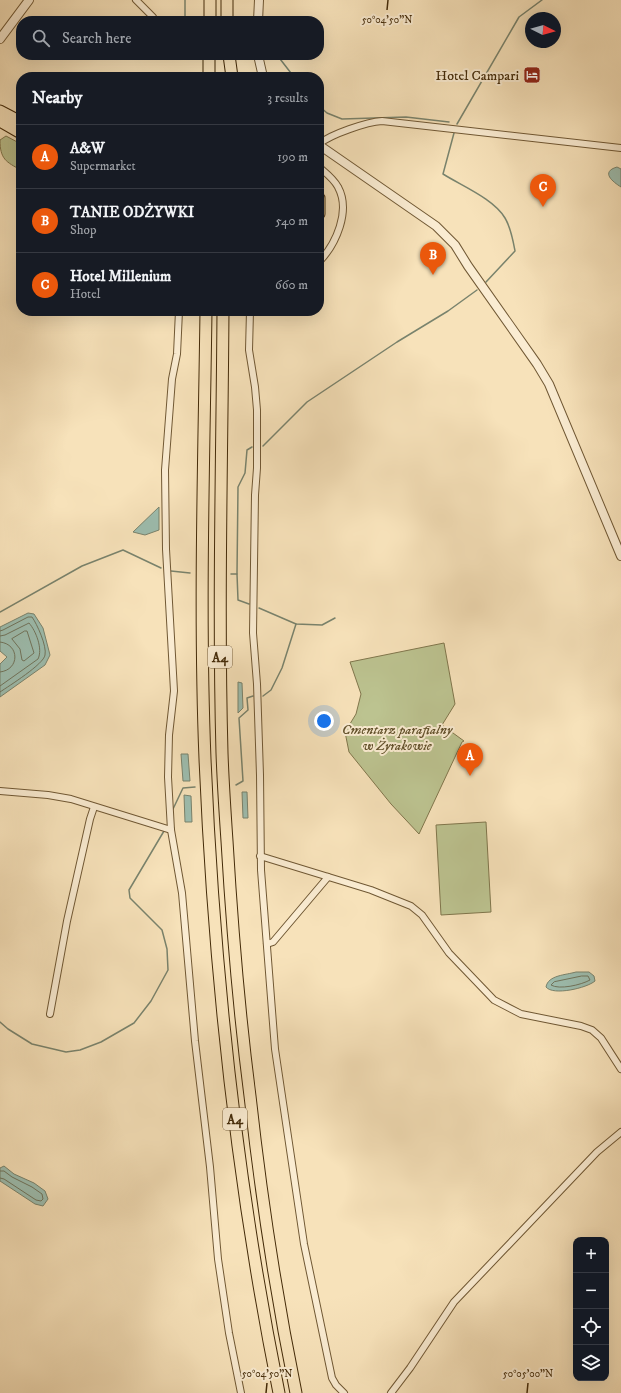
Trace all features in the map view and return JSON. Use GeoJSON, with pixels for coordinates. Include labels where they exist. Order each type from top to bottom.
{"type":"FeatureCollection","features":[{"type":"Feature","properties":{"kind":"highway"},"geometry":{"type":"LineString","coordinates":[[210,0],[210,16]]}},
{"type":"Feature","properties":{"kind":"highway"},"geometry":{"type":"LineString","coordinates":[[227,0],[227,16]]}},
{"type":"Feature","properties":{"kind":"highway"},"geometry":{"type":"LineString","coordinates":[[209,60],[209,72]]}},
{"type":"Feature","properties":{"kind":"highway"},"geometry":{"type":"LineString","coordinates":[[226,60],[226,72]]}},
{"type":"Feature","properties":{"kind":"highway"},"geometry":{"type":"LineString","coordinates":[[230,60],[231,72]]}},
{"type":"Feature","properties":{"kind":"highway"},"geometry":{"type":"LineString","coordinates":[[0,111],[16,119]]}},
{"type":"Feature","properties":{"kind":"highway"},"geometry":{"type":"LineString","coordinates":[[0,121],[16,130]]}},
{"type":"Feature","properties":{"kind":"highway"},"geometry":{"type":"LineString","coordinates":[[203,316],[206,344]]}},
{"type":"Feature","properties":{"kind":"highway","name":"A4"},"geometry":{"type":"LineString","coordinates":[[206,316],[203,614],[205,756],[210,841],[219,968],[233,1102],[259,1284],[279,1393]]}},
{"type":"Feature","properties":{"kind":"highway","name":"A4"},"geometry":{"type":"LineString","coordinates":[[223,316],[220,620],[222,756],[227,846],[236,966],[253,1124],[278,1294],[296,1393]]}},
{"type":"Feature","properties":{"kind":"street"},"geometry":{"type":"LineString","coordinates":[[17,16],[29,0]]}},
{"type":"Feature","properties":{"kind":"street"},"geometry":{"type":"LineString","coordinates":[[136,0],[152,16]]}},
{"type":"Feature","properties":{"kind":"street"},"geometry":{"type":"LineString","coordinates":[[258,16],[259,0]]}},
{"type":"Feature","properties":{"kind":"street"},"geometry":{"type":"LineString","coordinates":[[0,39],[16,17]]}},
{"type":"Feature","properties":{"kind":"street"},"geometry":{"type":"LineString","coordinates":[[259,60],[262,72]]}},
{"type":"Feature","properties":{"kind":"street"},"geometry":{"type":"LineString","coordinates":[[324,142],[348,130],[372,122],[382,121],[621,148]]}},
{"type":"Feature","properties":{"kind":"street"},"geometry":{"type":"LineString","coordinates":[[324,148],[436,226],[455,245],[537,364],[549,384],[621,556]]}},
{"type":"Feature","properties":{"kind":"street"},"geometry":{"type":"LineString","coordinates":[[324,172],[333,180],[339,189],[343,209],[338,233],[329,251],[324,256]]}},
{"type":"Feature","properties":{"kind":"street"},"geometry":{"type":"LineString","coordinates":[[179,316],[177,354],[172,378],[165,470],[166,549],[174,691],[168,735],[168,777],[171,830],[182,893],[195,1041],[210,1167],[218,1259],[229,1333],[241,1393]]}},
{"type":"Feature","properties":{"kind":"street"},"geometry":{"type":"LineString","coordinates":[[250,316],[249,350],[255,387],[256,410],[257,468],[255,495],[253,633],[257,684],[260,775],[260,856],[275,1049],[304,1244],[332,1378],[336,1385],[344,1393]]}},
{"type":"Feature","properties":{"kind":"street"},"geometry":{"type":"LineString","coordinates":[[0,791],[48,795],[71,799],[171,830]]}},
{"type":"Feature","properties":{"kind":"street"},"geometry":{"type":"LineString","coordinates":[[50,1014],[67,922],[94,807]]}},
{"type":"Feature","properties":{"kind":"street"},"geometry":{"type":"LineString","coordinates":[[260,856],[371,890],[411,906],[422,915],[449,953],[494,1000],[521,1014],[581,1026],[592,1030],[601,1038],[621,1069]]}},
{"type":"Feature","properties":{"kind":"street"},"geometry":{"type":"LineString","coordinates":[[267,944],[273,942],[328,878]]}},
{"type":"Feature","properties":{"kind":"street"},"geometry":{"type":"LineString","coordinates":[[391,1393],[410,1368],[454,1302],[597,1152],[621,1132]]}},
{"type":"Feature","properties":{"kind":"green space"},"geometry":{"type":"Polygon","coordinates":[[[6,136],[16,141],[16,168],[11,165],[3,156],[1,152],[0,140],[6,136]]]}},
{"type":"Feature","properties":{"kind":"green space","name":"Cmentarz parafialny w Żyrakowie"},"geometry":{"type":"Polygon","coordinates":[[[444,643],[455,704],[442,725],[464,741],[462,742],[419,834],[391,804],[349,752],[345,732],[356,714],[361,694],[350,662],[444,643]]]}},
{"type":"Feature","properties":{"kind":"green space"},"geometry":{"type":"Polygon","coordinates":[[[486,822],[491,912],[441,915],[436,825],[486,822]]]}},
{"type":"Feature","properties":{"kind":"water"},"geometry":{"type":"Polygon","coordinates":[[[617,167],[621,169],[621,187],[612,180],[609,174],[612,169],[617,167]]]}},
{"type":"Feature","properties":{"kind":"water"},"geometry":{"type":"Polygon","coordinates":[[[159,507],[159,530],[145,535],[133,532],[159,507]]]}},
{"type":"Feature","properties":{"kind":"water"},"geometry":{"type":"Polygon","coordinates":[[[28,613],[34,614],[43,628],[50,655],[45,665],[0,697],[0,664],[7,657],[0,651],[0,627],[28,613]]]}},
{"type":"Feature","properties":{"kind":"water"},"geometry":{"type":"Polygon","coordinates":[[[238,682],[242,683],[243,708],[238,713],[238,682]]]}},
{"type":"Feature","properties":{"kind":"water"},"geometry":{"type":"Polygon","coordinates":[[[181,754],[188,754],[190,781],[183,781],[181,754]]]}},
{"type":"Feature","properties":{"kind":"water"},"geometry":{"type":"Polygon","coordinates":[[[242,792],[247,792],[248,818],[243,818],[242,792]]]}},
{"type":"Feature","properties":{"kind":"water"},"geometry":{"type":"Polygon","coordinates":[[[184,795],[191,796],[192,822],[185,822],[184,795]]]}},
{"type":"Feature","properties":{"kind":"water"},"geometry":{"type":"Polygon","coordinates":[[[576,972],[589,972],[594,976],[595,981],[585,986],[562,991],[550,990],[546,987],[547,983],[554,978],[576,972]]]}},
{"type":"Feature","properties":{"kind":"water"},"geometry":{"type":"Polygon","coordinates":[[[4,1166],[14,1174],[34,1183],[45,1191],[48,1199],[43,1206],[35,1204],[0,1181],[0,1168],[4,1166]]]}},
{"type":"Feature","properties":{"kind":"waterway"},"geometry":{"type":"LineString","coordinates":[[185,0],[185,16]]}},
{"type":"Feature","properties":{"kind":"waterway"},"geometry":{"type":"LineString","coordinates":[[457,124],[519,17],[542,0]]}},
{"type":"Feature","properties":{"kind":"waterway"},"geometry":{"type":"LineString","coordinates":[[281,60],[290,72]]}},
{"type":"Feature","properties":{"kind":"waterway"},"geometry":{"type":"LineString","coordinates":[[324,110],[342,119],[406,117],[449,122]]}},
{"type":"Feature","properties":{"kind":"waterway"},"geometry":{"type":"LineString","coordinates":[[454,133],[443,174],[477,193],[500,211],[509,226],[513,238],[515,251],[486,282]]}},
{"type":"Feature","properties":{"kind":"waterway"},"geometry":{"type":"LineString","coordinates":[[263,446],[307,402],[397,342],[448,311],[477,290]]}},
{"type":"Feature","properties":{"kind":"waterway"},"geometry":{"type":"LineString","coordinates":[[237,574],[238,487],[245,473],[247,450],[252,447]]}},
{"type":"Feature","properties":{"kind":"waterway"},"geometry":{"type":"LineString","coordinates":[[0,612],[82,566],[123,550],[161,568]]}},
{"type":"Feature","properties":{"kind":"waterway"},"geometry":{"type":"LineString","coordinates":[[171,571],[190,573]]}},
{"type":"Feature","properties":{"kind":"waterway"},"geometry":{"type":"LineString","coordinates":[[231,574],[237,574],[238,600],[249,604]]}},
{"type":"Feature","properties":{"kind":"waterway"},"geometry":{"type":"LineString","coordinates":[[259,608],[296,624],[322,625],[335,618]]}},
{"type":"Feature","properties":{"kind":"waterway"},"geometry":{"type":"LineString","coordinates":[[263,696],[271,690],[282,668],[296,624]]}},
{"type":"Feature","properties":{"kind":"waterway"},"geometry":{"type":"LineString","coordinates":[[236,785],[243,781],[239,718],[248,710],[247,698],[253,696]]}},
{"type":"Feature","properties":{"kind":"waterway"},"geometry":{"type":"LineString","coordinates":[[173,809],[183,788],[195,787]]}},
{"type":"Feature","properties":{"kind":"waterway"},"geometry":{"type":"LineString","coordinates":[[0,1022],[8,1029],[32,1044],[66,1052],[80,1050],[101,1042],[134,1023],[151,1001],[168,970],[167,949],[162,930],[130,898],[129,890],[164,831]]}},
{"type":"Feature","properties":{"kind":"place","name":"Hotel Campari"},"geometry":{"type":"Point","coordinates":[532,75]}},
{"type":"Feature","properties":{"kind":"place","name":"Hotel Millenium"},"geometry":{"type":"Point","coordinates":[543,207]}},
{"type":"Feature","properties":{"kind":"place","name":"TANIE ODŻYWKI"},"geometry":{"type":"Point","coordinates":[433,275]}},
{"type":"Feature","properties":{"kind":"place","name":"A&W"},"geometry":{"type":"Point","coordinates":[470,776]}}]}
